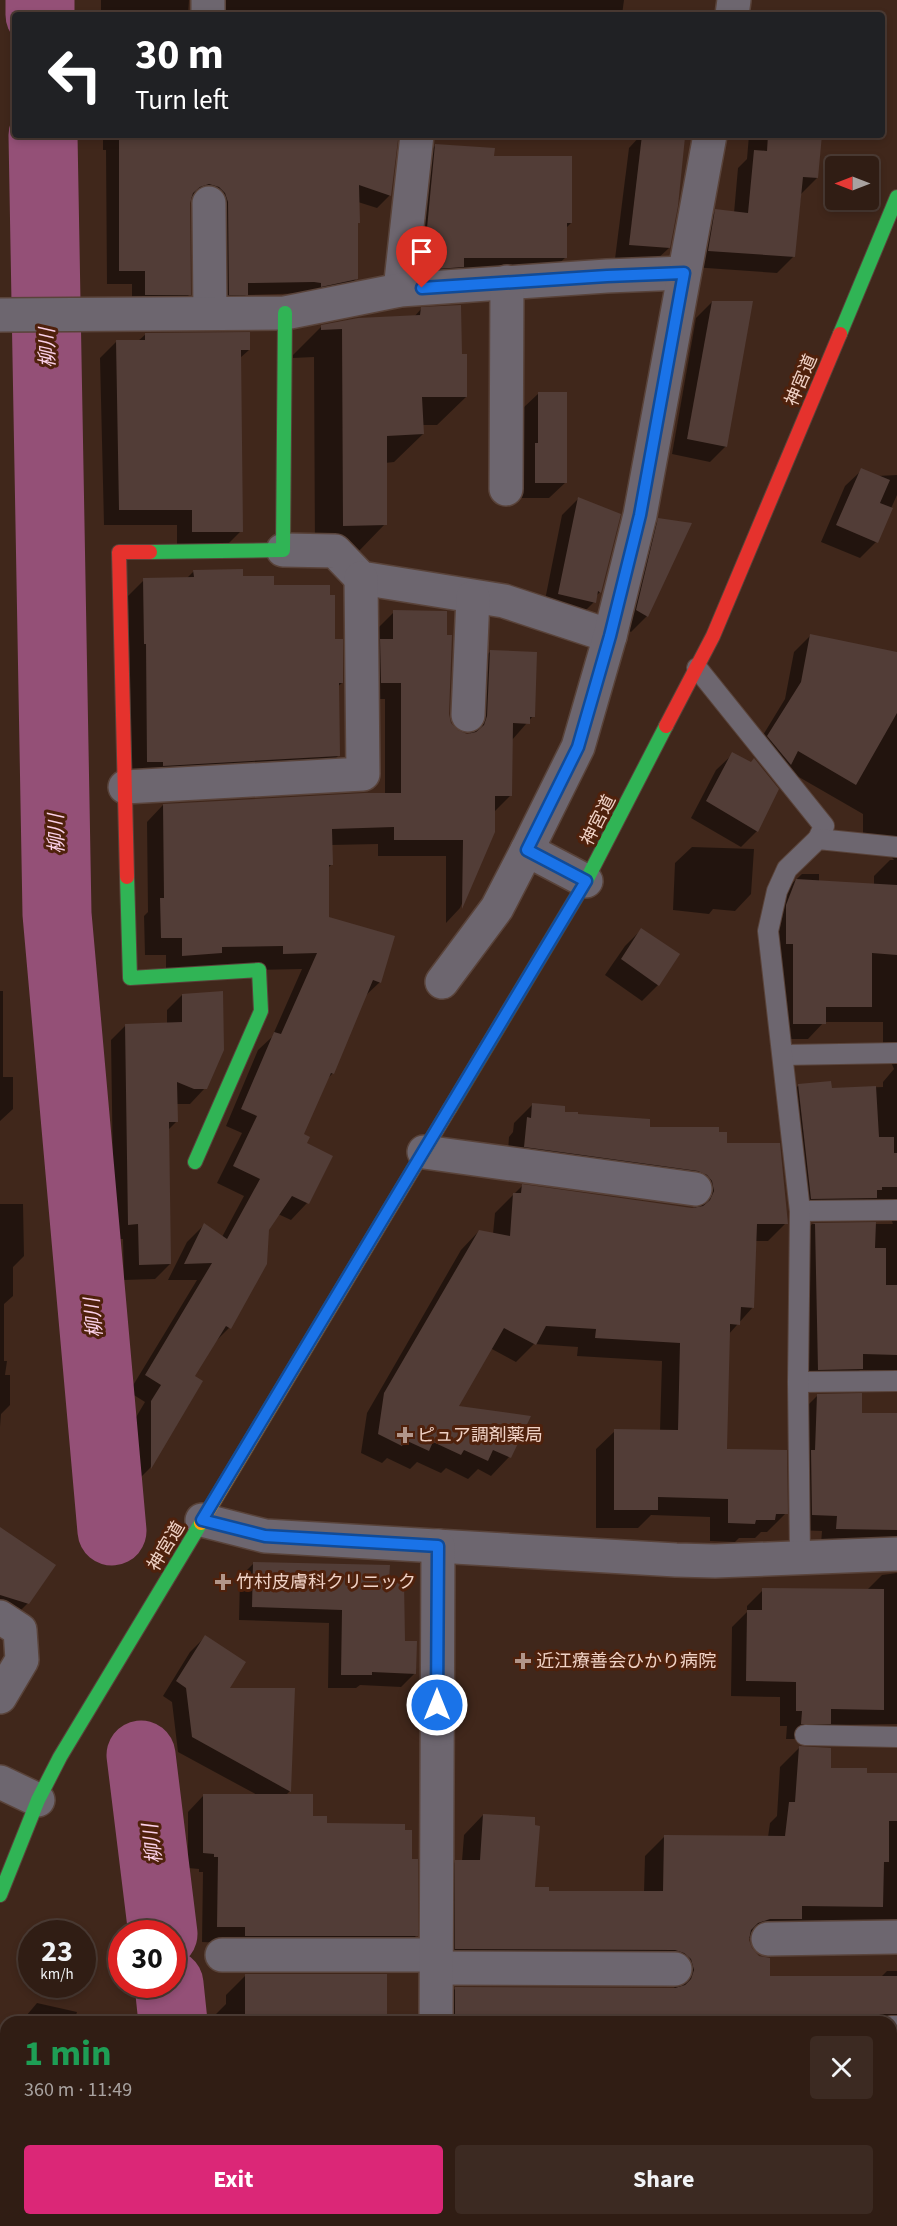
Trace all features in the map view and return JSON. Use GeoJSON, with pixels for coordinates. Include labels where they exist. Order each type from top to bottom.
{"type":"FeatureCollection","features":[{"type":"Feature","properties":{"kind":"main road","name":"神宮道"},"geometry":{"type":"LineString","coordinates":[[2,1886],[38,1800],[60,1757],[586,881],[713,636],[897,197]]}},
{"type":"Feature","properties":{"kind":"main road"},"geometry":{"type":"LineString","coordinates":[[195,1162],[261,1011],[259,970],[130,978],[120,552],[283,550],[285,313]]}},
{"type":"Feature","properties":{"kind":"street"},"geometry":{"type":"LineString","coordinates":[[400,290],[417,138]]}},
{"type":"Feature","properties":{"kind":"street"},"geometry":{"type":"LineString","coordinates":[[442,982],[497,908],[578,747],[610,636],[640,515],[709,138]]}},
{"type":"Feature","properties":{"kind":"street"},"geometry":{"type":"LineString","coordinates":[[209,203],[210,313]]}},
{"type":"Feature","properties":{"kind":"street"},"geometry":{"type":"LineString","coordinates":[[14,315],[285,313],[400,290],[684,273]]}},
{"type":"Feature","properties":{"kind":"street"},"geometry":{"type":"LineString","coordinates":[[506,489],[507,282]]}},
{"type":"Feature","properties":{"kind":"street"},"geometry":{"type":"LineString","coordinates":[[283,550],[335,551],[361,578],[504,602],[610,636]]}},
{"type":"Feature","properties":{"kind":"street"},"geometry":{"type":"LineString","coordinates":[[125,787],[363,774],[361,578]]}},
{"type":"Feature","properties":{"kind":"street"},"geometry":{"type":"LineString","coordinates":[[468,715],[473,597]]}},
{"type":"Feature","properties":{"kind":"street"},"geometry":{"type":"LineString","coordinates":[[527,850],[586,881]]}},
{"type":"Feature","properties":{"kind":"street"},"geometry":{"type":"LineString","coordinates":[[424,1152],[695,1189]]}},
{"type":"Feature","properties":{"kind":"street"},"geometry":{"type":"LineString","coordinates":[[202,1520],[265,1536],[676,1560],[897,1554]]}},
{"type":"Feature","properties":{"kind":"street"},"geometry":{"type":"LineString","coordinates":[[436,2016],[438,1546]]}},
{"type":"Feature","properties":{"kind":"street"},"geometry":{"type":"LineString","coordinates":[[0,1617],[20,1630],[22,1660],[0,1697]]}},
{"type":"Feature","properties":{"kind":"street"},"geometry":{"type":"LineString","coordinates":[[0,1782],[38,1800]]}},
{"type":"Feature","properties":{"kind":"street"},"geometry":{"type":"LineString","coordinates":[[768,1939],[897,1937]]}},
{"type":"Feature","properties":{"kind":"street"},"geometry":{"type":"LineString","coordinates":[[222,1955],[675,1970]]}},
{"type":"Feature","properties":{"kind":"lane"},"geometry":{"type":"LineString","coordinates":[[697,668],[824,826],[818,839],[787,869],[777,891],[768,931],[800,1210],[798,1382],[800,1558]]}},
{"type":"Feature","properties":{"kind":"lane"},"geometry":{"type":"LineString","coordinates":[[818,839],[897,847]]}},
{"type":"Feature","properties":{"kind":"lane"},"geometry":{"type":"LineString","coordinates":[[783,1055],[897,1053]]}},
{"type":"Feature","properties":{"kind":"lane"},"geometry":{"type":"LineString","coordinates":[[800,1210],[897,1210]]}},
{"type":"Feature","properties":{"kind":"lane"},"geometry":{"type":"LineString","coordinates":[[798,1382],[897,1381]]}},
{"type":"Feature","properties":{"kind":"lane"},"geometry":{"type":"LineString","coordinates":[[805,1736],[897,1737]]}},
{"type":"Feature","properties":{"kind":"building"},"geometry":{"type":"Polygon","coordinates":[[[119,138],[392,138],[398,140],[391,196],[359,185],[358,279],[321,287],[321,283],[314,282],[248,283],[248,295],[229,295],[228,202],[225,193],[219,187],[209,184],[193,193],[190,203],[191,295],[145,295],[145,271],[119,271],[119,138]]]}},
{"type":"Feature","properties":{"kind":"building"},"geometry":{"type":"Polygon","coordinates":[[[642,138],[685,138],[678,206],[670,248],[629,245],[642,138]]]}},
{"type":"Feature","properties":{"kind":"building"},"geometry":{"type":"Polygon","coordinates":[[[768,138],[822,138],[818,178],[803,177],[795,257],[708,251],[715,209],[748,213],[754,150],[767,151],[768,138]]]}},
{"type":"Feature","properties":{"kind":"building"},"geometry":{"type":"Polygon","coordinates":[[[435,144],[495,148],[494,156],[572,156],[572,223],[567,223],[567,258],[464,258],[464,267],[423,270],[435,144]]]}},
{"type":"Feature","properties":{"kind":"building"},"geometry":{"type":"Polygon","coordinates":[[[712,301],[753,301],[727,447],[687,439],[712,301]]]}},
{"type":"Feature","properties":{"kind":"building"},"geometry":{"type":"Polygon","coordinates":[[[461,305],[462,354],[467,354],[467,397],[422,397],[424,434],[387,436],[387,525],[343,526],[342,329],[321,330],[321,325],[358,318],[420,315],[421,307],[461,305]]]}},
{"type":"Feature","properties":{"kind":"building"},"geometry":{"type":"Polygon","coordinates":[[[250,332],[250,350],[241,350],[243,532],[192,532],[192,510],[119,510],[116,340],[145,340],[145,333],[250,332]]]}},
{"type":"Feature","properties":{"kind":"building"},"geometry":{"type":"Polygon","coordinates":[[[538,392],[567,392],[567,483],[535,483],[538,392]]]}},
{"type":"Feature","properties":{"kind":"building"},"geometry":{"type":"Polygon","coordinates":[[[861,468],[890,480],[880,503],[893,508],[878,543],[836,525],[861,468]]]}},
{"type":"Feature","properties":{"kind":"building"},"geometry":{"type":"Polygon","coordinates":[[[578,497],[621,514],[601,593],[598,591],[596,603],[558,594],[578,497]]]}},
{"type":"Feature","properties":{"kind":"building"},"geometry":{"type":"Polygon","coordinates":[[[658,518],[692,523],[648,617],[636,610],[658,518]]]}},
{"type":"Feature","properties":{"kind":"building"},"geometry":{"type":"Polygon","coordinates":[[[243,569],[243,576],[274,576],[274,585],[330,585],[330,595],[335,595],[335,639],[343,639],[343,683],[339,683],[340,756],[163,766],[163,762],[147,762],[143,578],[194,577],[193,570],[243,569]]]}},
{"type":"Feature","properties":{"kind":"building"},"geometry":{"type":"Polygon","coordinates":[[[393,610],[447,611],[447,635],[452,635],[449,714],[451,723],[458,730],[467,734],[476,732],[484,725],[487,716],[490,650],[537,652],[535,717],[530,717],[530,724],[513,723],[512,796],[495,796],[495,832],[462,909],[463,840],[394,840],[394,827],[332,829],[333,865],[329,865],[329,917],[395,936],[381,983],[373,980],[334,1074],[331,1073],[304,1134],[310,1137],[307,1143],[333,1156],[309,1204],[292,1196],[269,1230],[267,1264],[231,1329],[226,1326],[195,1376],[203,1381],[151,1469],[151,1401],[161,1385],[145,1375],[212,1263],[184,1264],[204,1223],[227,1239],[260,1179],[233,1166],[257,1116],[241,1109],[274,1032],[281,1034],[317,953],[283,954],[283,946],[222,947],[222,953],[182,956],[182,938],[161,938],[160,898],[164,898],[163,804],[401,793],[401,683],[381,683],[380,639],[393,639],[393,610]]]}},
{"type":"Feature","properties":{"kind":"building"},"geometry":{"type":"Polygon","coordinates":[[[810,634],[897,652],[897,713],[856,785],[798,751],[791,765],[767,736],[801,682],[810,634]]]}},
{"type":"Feature","properties":{"kind":"building"},"geometry":{"type":"Polygon","coordinates":[[[732,752],[751,762],[754,758],[779,789],[758,832],[706,801],[732,752]]]}},
{"type":"Feature","properties":{"kind":"building"},"geometry":{"type":"Polygon","coordinates":[[[796,879],[897,885],[897,955],[872,953],[872,1007],[826,1007],[826,1024],[793,1024],[793,944],[786,944],[786,905],[796,879]]]}},
{"type":"Feature","properties":{"kind":"building"},"geometry":{"type":"Polygon","coordinates":[[[641,928],[680,954],[659,986],[621,959],[641,928]]]}},
{"type":"Feature","properties":{"kind":"building"},"geometry":{"type":"Polygon","coordinates":[[[223,991],[224,1050],[207,1089],[194,1089],[177,1082],[178,1122],[169,1122],[171,1264],[139,1265],[138,1224],[128,1225],[125,1024],[182,1022],[182,994],[223,991]]]}},
{"type":"Feature","properties":{"kind":"building"},"geometry":{"type":"Polygon","coordinates":[[[831,1081],[832,1088],[876,1086],[879,1137],[894,1137],[894,1153],[897,1153],[897,1187],[882,1187],[882,1190],[877,1190],[877,1198],[811,1199],[798,1084],[831,1081]]]}},
{"type":"Feature","properties":{"kind":"building"},"geometry":{"type":"Polygon","coordinates":[[[532,1103],[565,1106],[565,1112],[578,1112],[578,1114],[650,1119],[650,1127],[719,1127],[719,1132],[727,1132],[727,1143],[780,1143],[788,1224],[757,1224],[754,1308],[741,1307],[740,1325],[730,1324],[727,1449],[787,1450],[788,1514],[776,1514],[775,1520],[756,1520],[755,1524],[728,1523],[728,1499],[658,1497],[658,1510],[614,1510],[614,1429],[678,1430],[680,1343],[595,1338],[596,1329],[546,1326],[536,1345],[504,1328],[459,1406],[531,1416],[511,1458],[493,1450],[488,1461],[464,1450],[461,1455],[433,1442],[429,1451],[405,1440],[402,1446],[378,1434],[384,1393],[479,1230],[510,1236],[513,1193],[521,1193],[522,1184],[692,1208],[703,1206],[710,1200],[714,1191],[712,1181],[707,1175],[698,1171],[524,1147],[527,1117],[531,1118],[532,1103]]]}},
{"type":"Feature","properties":{"kind":"building"},"geometry":{"type":"Polygon","coordinates":[[[876,1222],[875,1248],[886,1248],[886,1285],[897,1285],[897,1355],[863,1354],[863,1369],[818,1370],[815,1224],[812,1223],[876,1222]]]}},
{"type":"Feature","properties":{"kind":"building"},"geometry":{"type":"Polygon","coordinates":[[[862,1393],[862,1413],[897,1413],[897,1530],[836,1529],[837,1516],[812,1515],[811,1450],[815,1450],[817,1394],[862,1393]]]}},
{"type":"Feature","properties":{"kind":"building"},"geometry":{"type":"Polygon","coordinates":[[[0,1527],[56,1565],[29,1604],[0,1595],[0,1527]]]}},
{"type":"Feature","properties":{"kind":"building"},"geometry":{"type":"Polygon","coordinates":[[[253,1562],[390,1565],[389,1580],[404,1581],[405,1641],[417,1641],[416,1674],[372,1672],[372,1675],[341,1675],[342,1610],[252,1607],[253,1562]]]}},
{"type":"Feature","properties":{"kind":"building"},"geometry":{"type":"Polygon","coordinates":[[[762,1588],[884,1589],[884,1710],[831,1709],[831,1724],[801,1724],[802,1711],[796,1711],[796,1682],[746,1681],[747,1610],[762,1610],[762,1588]]]}},
{"type":"Feature","properties":{"kind":"building"},"geometry":{"type":"Polygon","coordinates":[[[205,1635],[246,1662],[230,1688],[295,1688],[291,1792],[192,1737],[186,1688],[176,1681],[205,1635]]]}},
{"type":"Feature","properties":{"kind":"building"},"geometry":{"type":"Polygon","coordinates":[[[799,1746],[831,1748],[831,1768],[867,1768],[867,1773],[897,1773],[897,1821],[889,1821],[889,1862],[884,1862],[883,1907],[802,1906],[802,1919],[770,1919],[758,1923],[751,1930],[749,1940],[759,1956],[770,1958],[770,1976],[897,1976],[897,2014],[873,2014],[873,2016],[455,2016],[455,1987],[675,1988],[685,1985],[691,1979],[694,1970],[691,1959],[675,1950],[455,1949],[455,1860],[480,1860],[483,1814],[535,1817],[535,1825],[540,1826],[535,1887],[549,1887],[549,1891],[663,1891],[664,1835],[785,1836],[789,1802],[795,1802],[799,1746]]]}},
{"type":"Feature","properties":{"kind":"building"},"geometry":{"type":"Polygon","coordinates":[[[203,1794],[313,1794],[313,1816],[327,1816],[327,1823],[405,1824],[405,1830],[412,1830],[412,1859],[418,1859],[418,1936],[245,1936],[245,1927],[217,1927],[218,1857],[214,1857],[214,1854],[203,1853],[203,1794]]]}},
{"type":"Feature","properties":{"kind":"building"},"geometry":{"type":"Polygon","coordinates":[[[245,1974],[387,1974],[387,2016],[245,2016],[245,1974]]]}},
{"type":"Feature","properties":{"kind":"waterway","name":"柳川"},"geometry":{"type":"LineString","coordinates":[[40,0],[40,12]]}},
{"type":"Feature","properties":{"kind":"waterway","name":"柳川"},"geometry":{"type":"LineString","coordinates":[[43,138],[57,914],[112,1531]]}},
{"type":"Feature","properties":{"kind":"waterway","name":"柳川"},"geometry":{"type":"LineString","coordinates":[[141,1755],[161,1920]]}},
{"type":"Feature","properties":{"kind":"waterway","name":"柳川"},"geometry":{"type":"LineString","coordinates":[[170,1998],[172,2016]]}},
{"type":"Feature","properties":{"kind":"traffic: fast"},"geometry":{"type":"LineString","coordinates":[[840,334],[897,197]]}},
{"type":"Feature","properties":{"kind":"traffic: fast"},"geometry":{"type":"LineString","coordinates":[[150,552],[283,550],[285,313]]}},
{"type":"Feature","properties":{"kind":"traffic: fast"},"geometry":{"type":"LineString","coordinates":[[450,1108],[586,881],[666,726]]}},
{"type":"Feature","properties":{"kind":"traffic: fast"},"geometry":{"type":"LineString","coordinates":[[127,877],[130,978],[259,970],[261,1011],[195,1162]]}},
{"type":"Feature","properties":{"kind":"traffic: fast"},"geometry":{"type":"LineString","coordinates":[[0,1895],[38,1800],[60,1757],[201,1523]]}},
{"type":"Feature","properties":{"kind":"traffic: slow"},"geometry":{"type":"LineString","coordinates":[[201,1523],[450,1108]]}},
{"type":"Feature","properties":{"kind":"traffic: jam"},"geometry":{"type":"LineString","coordinates":[[666,726],[713,636],[840,334]]}},
{"type":"Feature","properties":{"kind":"traffic: jam"},"geometry":{"type":"LineString","coordinates":[[127,877],[119,552],[150,552]]}},
{"type":"Feature","properties":{"kind":"place","name":"ピュア調剤薬局"},"geometry":{"type":"Point","coordinates":[405,1435]}},
{"type":"Feature","properties":{"kind":"place","name":"竹村皮膚科クリニック"},"geometry":{"type":"Point","coordinates":[223,1582]}},
{"type":"Feature","properties":{"kind":"place","name":"近江療善会ひかり病院"},"geometry":{"type":"Point","coordinates":[523,1661]}},
{"type":"Feature","properties":{"kind":"route"},"geometry":{"type":"LineString","coordinates":[[422,288],[684,273],[640,515],[610,636],[578,747],[527,850],[586,881],[202,1520],[265,1536],[438,1546],[437,1705]]}}]}
